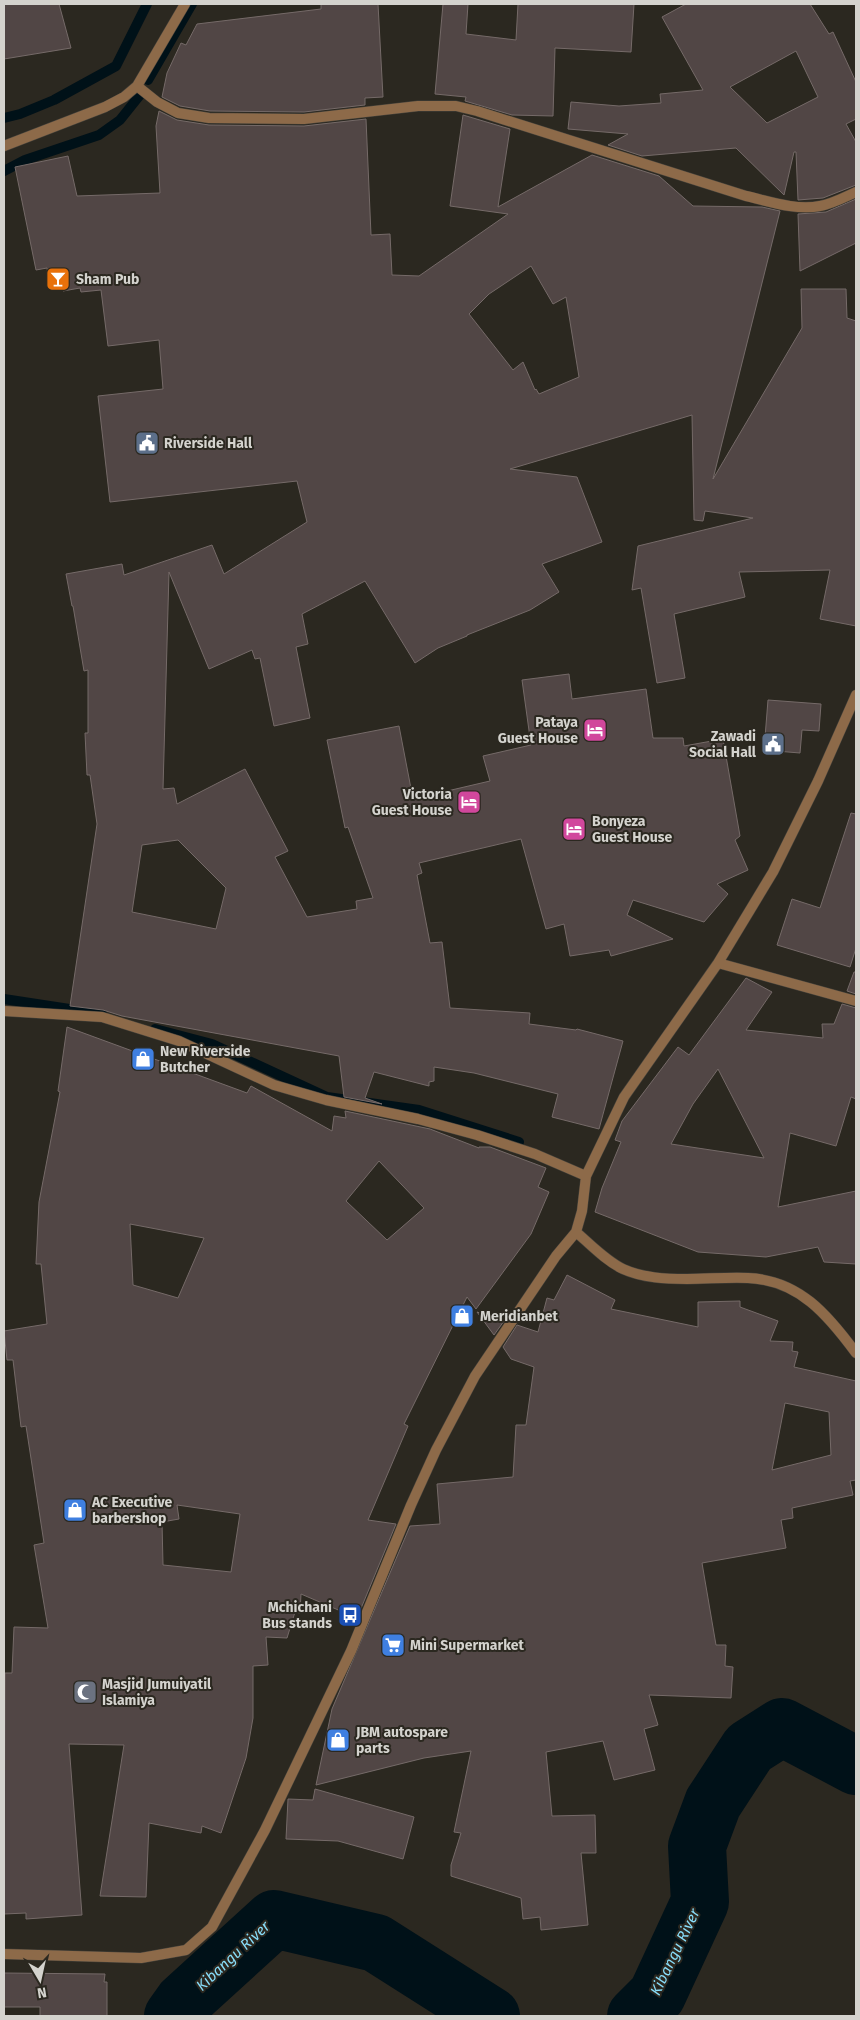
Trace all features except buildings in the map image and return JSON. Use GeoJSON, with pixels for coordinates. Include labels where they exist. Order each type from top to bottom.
{"type":"FeatureCollection","features":[{"type":"Feature","properties":{"kind":"street"},"geometry":{"type":"LineString","coordinates":[[4,146],[105,107],[138,86],[186,4]]}},
{"type":"Feature","properties":{"kind":"street"},"geometry":{"type":"LineString","coordinates":[[138,86],[157,102],[178,113],[209,118],[304,118],[418,106],[456,106],[746,196],[801,207],[819,206],[856,192]]}},
{"type":"Feature","properties":{"kind":"street"},"geometry":{"type":"LineString","coordinates":[[4,1954],[141,1958],[186,1950],[212,1927],[266,1830],[351,1650],[411,1504],[436,1450],[480,1368],[556,1256],[576,1232],[582,1211],[586,1176],[624,1097],[718,963],[774,872],[818,781],[856,695]]}},
{"type":"Feature","properties":{"kind":"street"},"geometry":{"type":"LineString","coordinates":[[718,963],[856,1001]]}},
{"type":"Feature","properties":{"kind":"street"},"geometry":{"type":"LineString","coordinates":[[4,1011],[102,1017],[180,1042],[274,1085],[326,1100],[418,1118],[477,1135],[535,1154],[586,1176]]}},
{"type":"Feature","properties":{"kind":"street"},"geometry":{"type":"LineString","coordinates":[[576,1232],[622,1268],[640,1275],[670,1279],[749,1278],[786,1286],[808,1298],[839,1330],[856,1353]]}},
{"type":"Feature","properties":{"kind":"waterway"},"geometry":{"type":"LineString","coordinates":[[4,118],[20,114],[54,100],[116,66],[147,4]]}},
{"type":"Feature","properties":{"kind":"waterway"},"geometry":{"type":"LineString","coordinates":[[148,80],[192,4]]}},
{"type":"Feature","properties":{"kind":"waterway"},"geometry":{"type":"LineString","coordinates":[[4,171],[25,160],[99,135],[120,120],[140,95]]}},
{"type":"Feature","properties":{"kind":"waterway"},"geometry":{"type":"LineString","coordinates":[[4,999],[102,1014]]}},
{"type":"Feature","properties":{"kind":"waterway"},"geometry":{"type":"LineString","coordinates":[[155,1029],[212,1044],[327,1097],[419,1110],[519,1142]]}},
{"type":"Feature","properties":{"kind":"waterway","name":"Kibangu River"},"geometry":{"type":"LineString","coordinates":[[636,2016],[657,1995],[700,1902],[697,1846],[713,1803],[749,1748],[782,1727],[856,1766]]}},
{"type":"Feature","properties":{"kind":"waterway","name":"Kibangu River"},"geometry":{"type":"LineString","coordinates":[[173,2016],[183,2002],[274,1919],[376,1943],[491,2016]]}},
{"type":"Feature","properties":{"kind":"place","name":"Sham Pub"},"geometry":{"type":"Point","coordinates":[58,279]}},
{"type":"Feature","properties":{"kind":"place","name":"Riverside Hall"},"geometry":{"type":"Point","coordinates":[147,443]}},
{"type":"Feature","properties":{"kind":"place","name":"Pataya Guest House"},"geometry":{"type":"Point","coordinates":[595,730]}},
{"type":"Feature","properties":{"kind":"place","name":"Zawadi Social Hall"},"geometry":{"type":"Point","coordinates":[773,744]}},
{"type":"Feature","properties":{"kind":"place","name":"Victoria Guest House"},"geometry":{"type":"Point","coordinates":[469,802]}},
{"type":"Feature","properties":{"kind":"place","name":"Bonyeza Guest House"},"geometry":{"type":"Point","coordinates":[574,829]}},
{"type":"Feature","properties":{"kind":"place","name":"New Riverside Butcher"},"geometry":{"type":"Point","coordinates":[143,1059]}},
{"type":"Feature","properties":{"kind":"place","name":"Meridianbet"},"geometry":{"type":"Point","coordinates":[462,1316]}},
{"type":"Feature","properties":{"kind":"place","name":"AC Executive barbershop"},"geometry":{"type":"Point","coordinates":[75,1510]}},
{"type":"Feature","properties":{"kind":"place","name":"Mchichani Bus stands"},"geometry":{"type":"Point","coordinates":[350,1615]}},
{"type":"Feature","properties":{"kind":"place","name":"Mini Supermarket"},"geometry":{"type":"Point","coordinates":[393,1645]}},
{"type":"Feature","properties":{"kind":"place","name":"Masjid Jumuiyatil Islamiya"},"geometry":{"type":"Point","coordinates":[85,1692]}},
{"type":"Feature","properties":{"kind":"place","name":"JBM autospare parts"},"geometry":{"type":"Point","coordinates":[338,1740]}}]}
